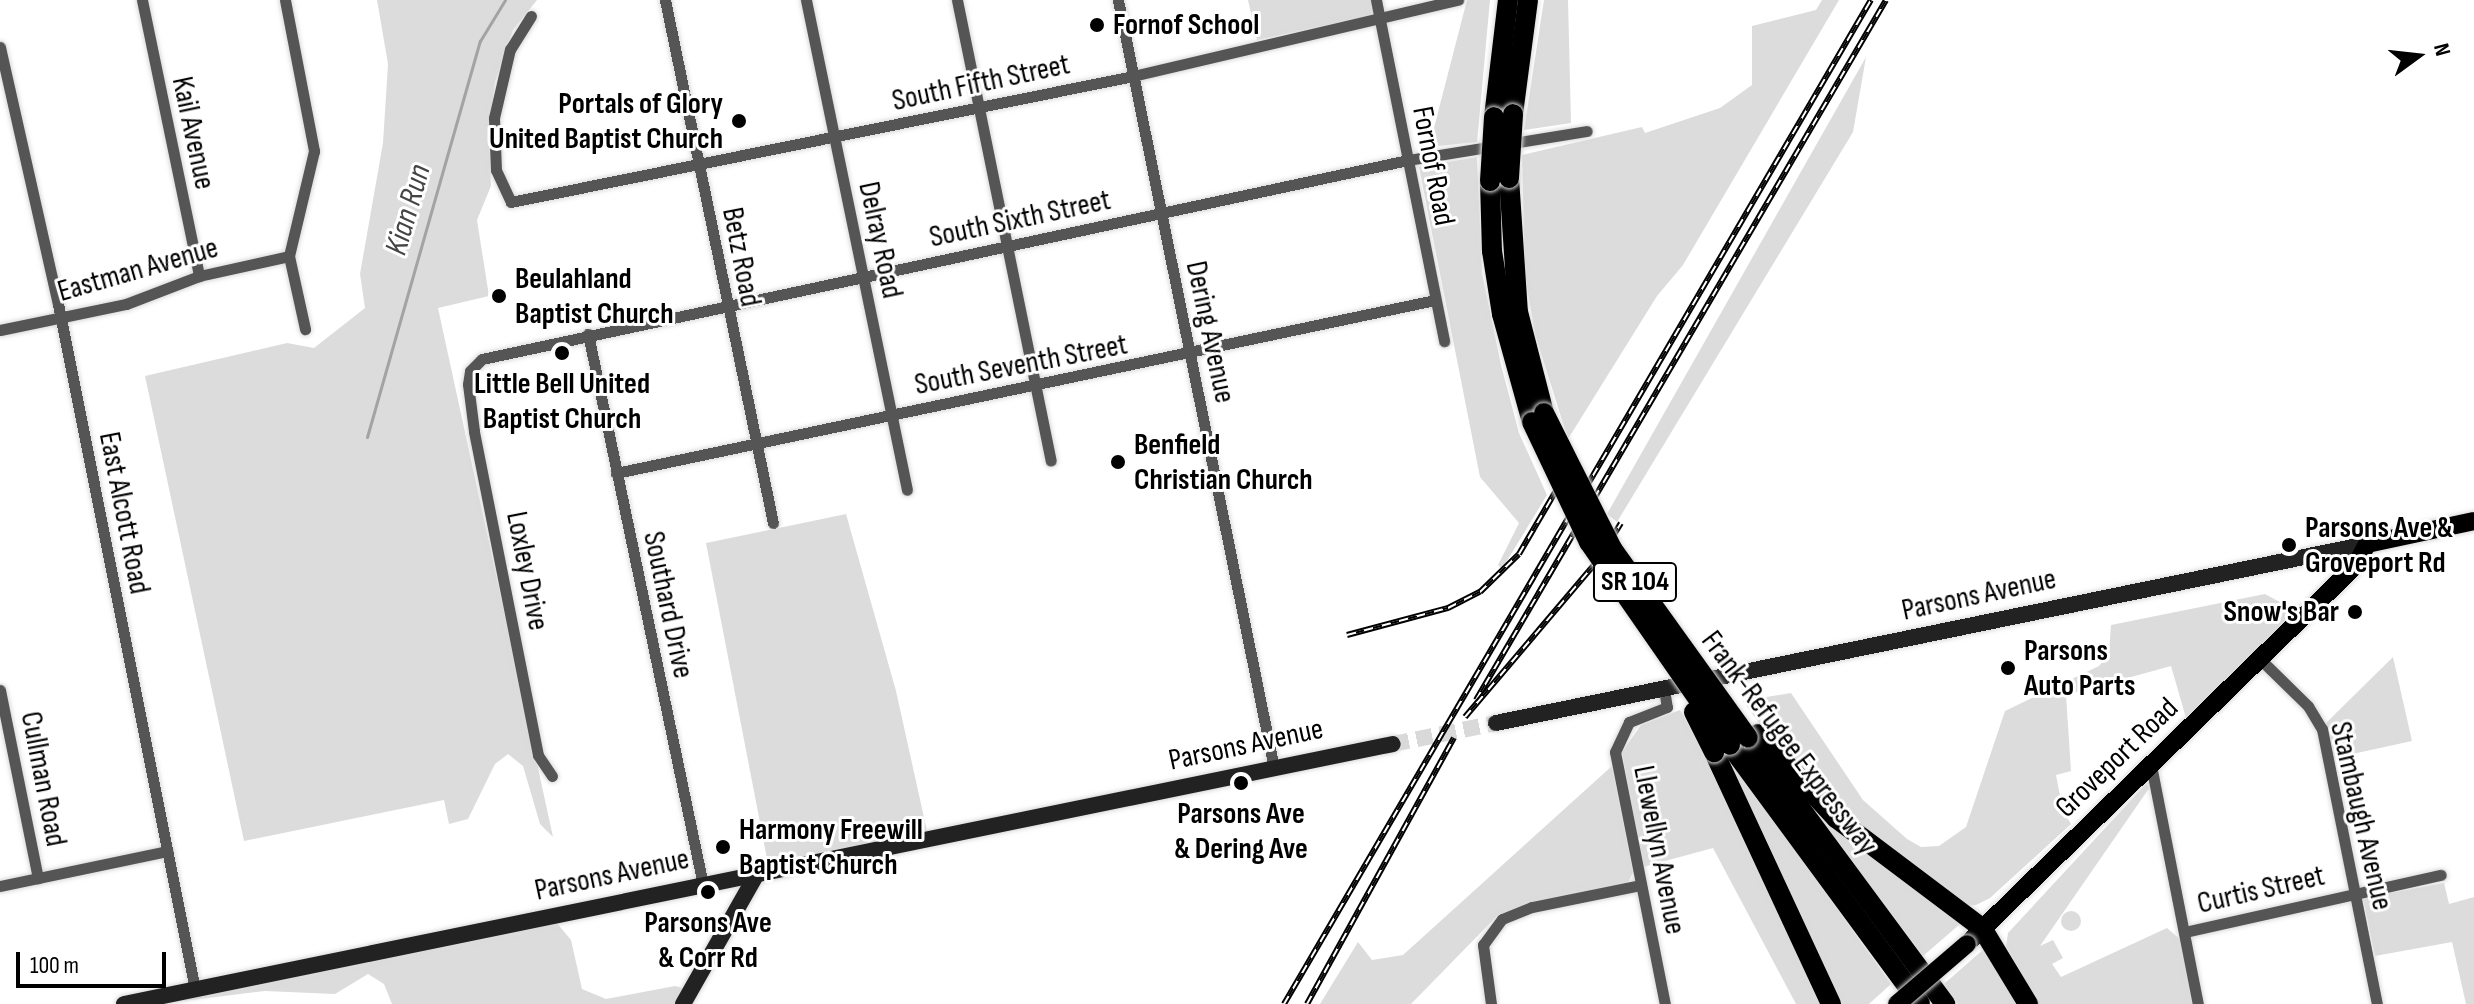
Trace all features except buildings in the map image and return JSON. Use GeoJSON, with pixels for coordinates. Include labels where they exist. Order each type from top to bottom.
{"type":"FeatureCollection","features":[{"type":"Feature","properties":{"kind":"highway","name":"Frank-Refugee Expressway"},"geometry":{"type":"LineString","coordinates":[[1503,116],[1528,0]]}},
{"type":"Feature","properties":{"kind":"highway","name":"Frank-Refugee Expressway"},"geometry":{"type":"LineString","coordinates":[[1507,5],[1500,179],[1518,312],[1538,418],[1583,531],[1668,658],[1945,1004]]}},
{"type":"Feature","properties":{"kind":"highway","name":"Frank-Refugee Expressway"},"geometry":{"type":"LineString","coordinates":[[1538,418],[1590,512],[1737,742],[1920,1004]]}},
{"type":"Feature","properties":{"kind":"highway"},"geometry":{"type":"LineString","coordinates":[[1737,742],[1982,928],[2028,1004]]}},
{"type":"Feature","properties":{"kind":"highway"},"geometry":{"type":"LineString","coordinates":[[1737,742],[1831,1004]]}},
{"type":"Feature","properties":{"kind":"main road","name":"Parsons Avenue"},"geometry":{"type":"LineString","coordinates":[[2367,544],[2474,521]]}},
{"type":"Feature","properties":{"kind":"main road","name":"Groveport Road"},"geometry":{"type":"LineString","coordinates":[[1897,1004],[1967,944],[2260,659],[2356,565],[2367,544]]}},
{"type":"Feature","properties":{"kind":"street","name":"Kail Avenue"},"geometry":{"type":"LineString","coordinates":[[142,0],[199,276]]}},
{"type":"Feature","properties":{"kind":"street"},"geometry":{"type":"LineString","coordinates":[[285,0],[314,151],[289,256],[305,329]]}},
{"type":"Feature","properties":{"kind":"street","name":"Betz Road"},"geometry":{"type":"LineString","coordinates":[[665,0],[754,445],[773,523]]}},
{"type":"Feature","properties":{"kind":"street","name":"Delray Road"},"geometry":{"type":"LineString","coordinates":[[806,0],[907,490]]}},
{"type":"Feature","properties":{"kind":"street"},"geometry":{"type":"LineString","coordinates":[[957,0],[1051,461]]}},
{"type":"Feature","properties":{"kind":"street","name":"Dering Avenue"},"geometry":{"type":"LineString","coordinates":[[1118,0],[1274,768]]}},
{"type":"Feature","properties":{"kind":"street","name":"Fornof Road"},"geometry":{"type":"LineString","coordinates":[[1376,0],[1444,341]]}},
{"type":"Feature","properties":{"kind":"street","name":"South Fifth Street"},"geometry":{"type":"LineString","coordinates":[[531,16],[510,49],[494,118],[496,170],[511,202],[1133,76],[1458,0]]}},
{"type":"Feature","properties":{"kind":"street","name":"East Alcott Road"},"geometry":{"type":"LineString","coordinates":[[0,47],[61,317],[195,989]]}},
{"type":"Feature","properties":{"kind":"street","name":"South Sixth Street"},"geometry":{"type":"LineString","coordinates":[[470,371],[487,357],[726,304],[1408,160],[1587,131]]}},
{"type":"Feature","properties":{"kind":"street","name":"Eastman Avenue"},"geometry":{"type":"LineString","coordinates":[[0,330],[150,297],[199,276],[289,256]]}},
{"type":"Feature","properties":{"kind":"street","name":"South Seventh Street"},"geometry":{"type":"LineString","coordinates":[[616,473],[1190,356],[1435,300]]}},
{"type":"Feature","properties":{"kind":"street","name":"Southard Drive"},"geometry":{"type":"LineString","coordinates":[[588,334],[703,885]]}},
{"type":"Feature","properties":{"kind":"street","name":"Loxley Drive"},"geometry":{"type":"LineString","coordinates":[[470,371],[474,431],[538,755],[552,776]]}},
{"type":"Feature","properties":{"kind":"street","name":"Parsons Avenue"},"geometry":{"type":"LineString","coordinates":[[1496,723],[2367,544]]}},
{"type":"Feature","properties":{"kind":"street","name":"Stambaugh Avenue"},"geometry":{"type":"LineString","coordinates":[[2260,659],[2319,722],[2377,1004]]}},
{"type":"Feature","properties":{"kind":"street","name":"Llewellyn Avenue"},"geometry":{"type":"LineString","coordinates":[[1664,689],[1667,707],[1629,722],[1615,752],[1665,1004]]}},
{"type":"Feature","properties":{"kind":"street","name":"Cullman Road"},"geometry":{"type":"LineString","coordinates":[[0,690],[38,878]]}},
{"type":"Feature","properties":{"kind":"street","name":"Parsons Avenue"},"geometry":{"type":"LineString","coordinates":[[124,1004],[1393,744]]}},
{"type":"Feature","properties":{"kind":"street"},"geometry":{"type":"LineString","coordinates":[[2151,765],[2198,1004]]}},
{"type":"Feature","properties":{"kind":"street"},"geometry":{"type":"LineString","coordinates":[[0,886],[167,851]]}},
{"type":"Feature","properties":{"kind":"street"},"geometry":{"type":"LineString","coordinates":[[683,1004],[757,874]]}},
{"type":"Feature","properties":{"kind":"street","name":"Curtis Street"},"geometry":{"type":"LineString","coordinates":[[2185,932],[2441,875]]}},
{"type":"Feature","properties":{"kind":"street"},"geometry":{"type":"LineString","coordinates":[[1491,1004],[1482,954],[1492,928],[1532,907],[1641,885]]}},
{"type":"Feature","properties":{"kind":"shaded area"},"geometry":{"type":"Polygon","coordinates":[[[377,0],[537,0],[513,30],[495,82],[489,130],[491,186],[477,220],[489,296],[438,308],[553,837],[540,824],[523,766],[508,754],[495,764],[468,819],[449,824],[444,800],[244,841],[145,376],[287,343],[314,348],[365,308],[360,274],[383,143],[388,64],[377,0]]]}},
{"type":"Feature","properties":{"kind":"shaded area"},"geometry":{"type":"Polygon","coordinates":[[[1248,0],[1371,0],[1374,15],[1257,40],[1248,0]]]}},
{"type":"Feature","properties":{"kind":"shaded area"},"geometry":{"type":"Polygon","coordinates":[[[1467,0],[1490,0],[1477,142],[1429,147],[1467,0]]]}},
{"type":"Feature","properties":{"kind":"shaded area"},"geometry":{"type":"Polygon","coordinates":[[[1544,0],[1568,0],[1571,123],[1524,130],[1544,0]]]}},
{"type":"Feature","properties":{"kind":"shaded area"},"geometry":{"type":"Polygon","coordinates":[[[1822,0],[1839,0],[1683,265],[1657,296],[1568,439],[1535,334],[1525,275],[1522,155],[1642,127],[1645,133],[1720,108],[1752,85],[1752,26],[1816,10],[1822,0]]]}},
{"type":"Feature","properties":{"kind":"shaded area"},"geometry":{"type":"Polygon","coordinates":[[[1866,57],[1853,132],[1617,522],[1607,514],[1866,57]]]}},
{"type":"Feature","properties":{"kind":"shaded area"},"geometry":{"type":"Polygon","coordinates":[[[1477,157],[1482,273],[1501,365],[1519,433],[1547,495],[1502,569],[1498,565],[1519,523],[1480,477],[1419,167],[1477,157]]]}},
{"type":"Feature","properties":{"kind":"shaded area"},"geometry":{"type":"Polygon","coordinates":[[[846,514],[896,691],[927,831],[768,864],[706,543],[846,514]]]}},
{"type":"Feature","properties":{"kind":"shaded area"},"geometry":{"type":"Polygon","coordinates":[[[2265,594],[2296,611],[2186,718],[2171,666],[2066,695],[2071,771],[2056,775],[2063,811],[2071,824],[1990,898],[1976,905],[1965,906],[1881,845],[1770,738],[1743,701],[1791,693],[1863,800],[1907,839],[1921,847],[1939,846],[1966,827],[2005,711],[2099,666],[2109,654],[2111,625],[2265,594]]]}},
{"type":"Feature","properties":{"kind":"shaded area"},"geometry":{"type":"Polygon","coordinates":[[[2393,657],[2412,741],[2334,758],[2326,723],[2393,657]]]}},
{"type":"Feature","properties":{"kind":"shaded area"},"geometry":{"type":"Polygon","coordinates":[[[1680,710],[1724,788],[1825,1004],[1796,1004],[1713,848],[1643,867],[1622,752],[1641,725],[1680,710]]]}},
{"type":"Feature","properties":{"kind":"shaded area"},"geometry":{"type":"Polygon","coordinates":[[[1728,757],[1891,984],[1869,1004],[1841,1004],[1724,758],[1728,757]]]}},
{"type":"Feature","properties":{"kind":"shaded area"},"geometry":{"type":"Polygon","coordinates":[[[1612,766],[1633,872],[1628,883],[1499,914],[1411,1004],[1320,1004],[1358,942],[1372,960],[1403,955],[1612,766]]]}},
{"type":"Feature","properties":{"kind":"shaded area"},"geometry":{"type":"Polygon","coordinates":[[[2146,784],[2150,787],[2040,946],[2053,940],[2063,958],[2052,964],[2061,977],[2167,928],[2182,941],[2195,1004],[2039,1004],[2006,946],[2008,933],[2146,784]]]}},
{"type":"Feature","properties":{"kind":"shaded area"},"geometry":{"type":"Polygon","coordinates":[[[1805,799],[1951,914],[1960,924],[1923,956],[1805,799]]]}},
{"type":"Feature","properties":{"kind":"shaded area"},"geometry":{"type":"Polygon","coordinates":[[[2444,883],[2449,904],[2474,897],[2474,1004],[2466,1004],[2452,942],[2375,956],[2363,898],[2444,883]]]}},
{"type":"Feature","properties":{"kind":"shaded area"},"geometry":{"type":"Polygon","coordinates":[[[2071,911],[2078,914],[2081,921],[2078,928],[2071,931],[2064,928],[2061,921],[2064,914],[2071,911]]]}},
{"type":"Feature","properties":{"kind":"shaded area"},"geometry":{"type":"Polygon","coordinates":[[[556,922],[571,940],[582,989],[606,999],[675,986],[686,989],[677,1004],[392,1004],[384,984],[368,974],[335,994],[265,991],[158,1004],[556,922]]]}},
{"type":"Feature","properties":{"kind":"shaded area"},"geometry":{"type":"Polygon","coordinates":[[[1985,948],[2019,1004],[1958,1004],[1944,984],[1985,948]]]}},
{"type":"Feature","properties":{"kind":"waterway","name":"Kian Run"},"geometry":{"type":"LineString","coordinates":[[367,437],[480,41],[505,0]]}},
{"type":"Feature","properties":{"kind":"tunnel"},"geometry":{"type":"LineString","coordinates":[[1393,744],[1496,723]]}},
{"type":"Feature","properties":{"kind":"railway"},"geometry":{"type":"LineString","coordinates":[[1284,1004],[1871,0]]}},
{"type":"Feature","properties":{"kind":"railway"},"geometry":{"type":"LineString","coordinates":[[1476,700],[1886,0]]}},
{"type":"Feature","properties":{"kind":"railway"},"geometry":{"type":"LineString","coordinates":[[1347,635],[1448,608],[1480,592],[1519,554],[1557,489]]}},
{"type":"Feature","properties":{"kind":"railway"},"geometry":{"type":"LineString","coordinates":[[1465,717],[1599,559],[1621,523]]}},
{"type":"Feature","properties":{"kind":"railway"},"geometry":{"type":"LineString","coordinates":[[1307,1004],[1454,738]]}},
{"type":"Feature","properties":{"kind":"place","name":"Fornof School"},"geometry":{"type":"Point","coordinates":[1097,25]}},
{"type":"Feature","properties":{"kind":"place","name":"Portals of Glory United Baptist Church"},"geometry":{"type":"Point","coordinates":[739,121]}},
{"type":"Feature","properties":{"kind":"place","name":"Beulahland Baptist Church"},"geometry":{"type":"Point","coordinates":[499,296]}},
{"type":"Feature","properties":{"kind":"place","name":"Little Bell United Baptist Church"},"geometry":{"type":"Point","coordinates":[562,353]}},
{"type":"Feature","properties":{"kind":"place","name":"Benfield Christian Church"},"geometry":{"type":"Point","coordinates":[1118,462]}},
{"type":"Feature","properties":{"kind":"place","name":"Parsons Ave & Groveport Rd"},"geometry":{"type":"Point","coordinates":[2289,545]}},
{"type":"Feature","properties":{"kind":"place","name":"Snow's Bar"},"geometry":{"type":"Point","coordinates":[2355,612]}},
{"type":"Feature","properties":{"kind":"place","name":"Parsons Auto Parts"},"geometry":{"type":"Point","coordinates":[2008,668]}},
{"type":"Feature","properties":{"kind":"place","name":"Parsons Ave & Dering Ave"},"geometry":{"type":"Point","coordinates":[1241,783]}},
{"type":"Feature","properties":{"kind":"place","name":"Harmony Freewill Baptist Church"},"geometry":{"type":"Point","coordinates":[723,847]}},
{"type":"Feature","properties":{"kind":"place","name":"Parsons Ave & Corr Rd"},"geometry":{"type":"Point","coordinates":[708,892]}}]}
